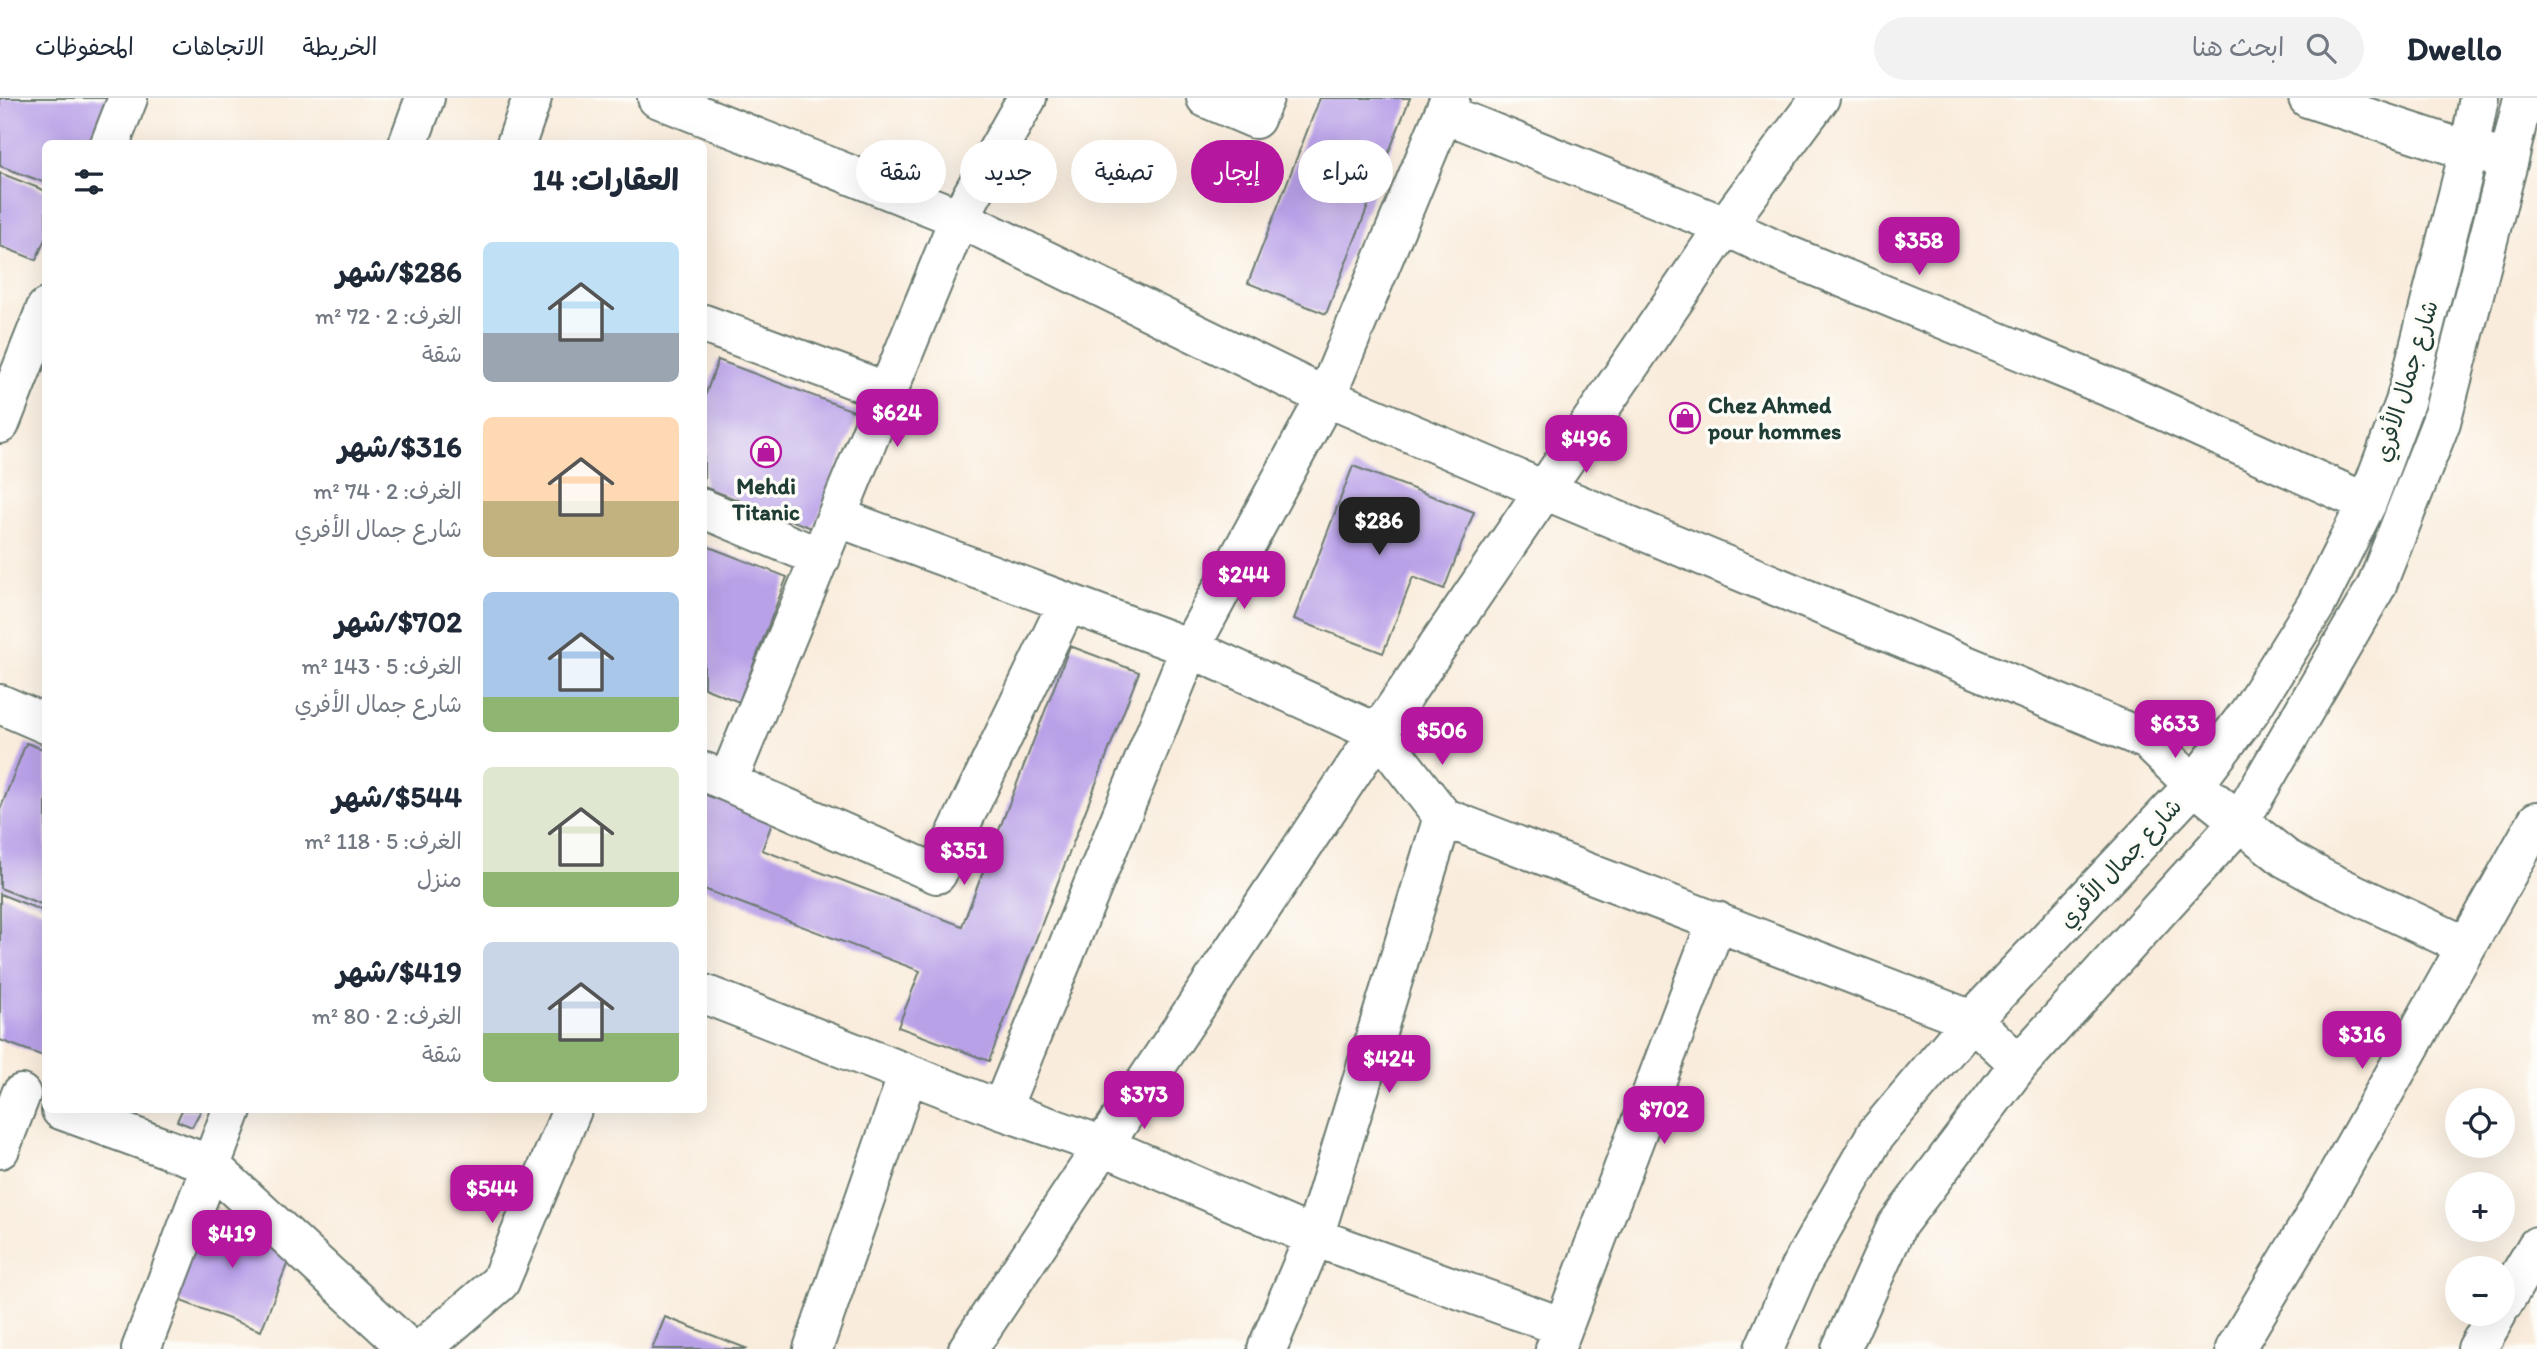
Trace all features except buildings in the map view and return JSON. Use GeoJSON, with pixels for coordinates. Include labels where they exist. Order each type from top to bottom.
{"type":"FeatureCollection","features":[{"type":"Feature","properties":{"kind":"street"},"geometry":{"type":"LineString","coordinates":[[112,140],[128,98]]}},
{"type":"Feature","properties":{"kind":"street"},"geometry":{"type":"LineString","coordinates":[[409,140],[425,98]]}},
{"type":"Feature","properties":{"kind":"street"},"geometry":{"type":"LineString","coordinates":[[517,140],[532,98]]}},
{"type":"Feature","properties":{"kind":"street"},"geometry":{"type":"LineString","coordinates":[[657,98],[959,218],[1326,397],[2147,740],[2194,785],[2285,858],[2323,879],[2466,946]]}},
{"type":"Feature","properties":{"kind":"street"},"geometry":{"type":"LineString","coordinates":[[1027,98],[959,218],[821,558],[716,776],[937,874],[1068,604]]}},
{"type":"Feature","properties":{"kind":"street"},"geometry":{"type":"LineString","coordinates":[[1206,98],[1255,119],[1264,98]]}},
{"type":"Feature","properties":{"kind":"street"},"geometry":{"type":"LineString","coordinates":[[968,1349],[1378,733],[1725,226],[1820,98]]}},
{"type":"Feature","properties":{"kind":"street"},"geometry":{"type":"LineString","coordinates":[[2308,98],[2469,151],[2509,159]]}},
{"type":"Feature","properties":{"kind":"street","name":"شارع جمال الأفري"},"geometry":{"type":"LineString","coordinates":[[1764,1349],[1800,1267],[1875,1134],[1972,1020],[2194,785],[2250,711],[2316,605],[2367,503],[2405,402],[2480,98]]}},
{"type":"Feature","properties":{"kind":"street","name":"شارع جمال الأفري"},"geometry":{"type":"LineString","coordinates":[[1841,1349],[1897,1225],[2019,1064],[2240,821],[2376,587],[2441,422],[2523,98]]}},
{"type":"Feature","properties":{"kind":"street"},"geometry":{"type":"LineString","coordinates":[[1001,1110],[1190,648],[1326,397],[1447,105],[1780,252],[2129,395],[2367,503]]}},
{"type":"Feature","properties":{"kind":"street"},"geometry":{"type":"LineString","coordinates":[[0,424],[42,318]]}},
{"type":"Feature","properties":{"kind":"street"},"geometry":{"type":"LineString","coordinates":[[707,325],[888,392]]}},
{"type":"Feature","properties":{"kind":"street"},"geometry":{"type":"LineString","coordinates":[[707,510],[821,558]]}},
{"type":"Feature","properties":{"kind":"street"},"geometry":{"type":"LineString","coordinates":[[837,517],[1190,648],[1378,733],[1443,817],[1972,1020],[2019,1064]]}},
{"type":"Feature","properties":{"kind":"street"},"geometry":{"type":"LineString","coordinates":[[0,704],[42,722]]}},
{"type":"Feature","properties":{"kind":"street"},"geometry":{"type":"LineString","coordinates":[[1267,1349],[1314,1237],[1443,817]]}},
{"type":"Feature","properties":{"kind":"street"},"geometry":{"type":"LineString","coordinates":[[2235,1349],[2318,1212],[2537,821]]}},
{"type":"Feature","properties":{"kind":"street"},"geometry":{"type":"LineString","coordinates":[[707,995],[1001,1110],[1104,1146],[1314,1237],[1559,1338],[1717,921]]}},
{"type":"Feature","properties":{"kind":"street"},"geometry":{"type":"LineString","coordinates":[[813,1349],[908,1074]]}},
{"type":"Feature","properties":{"kind":"street"},"geometry":{"type":"LineString","coordinates":[[0,1149],[22,1095]]}},
{"type":"Feature","properties":{"kind":"street"},"geometry":{"type":"LineString","coordinates":[[69,1113],[209,1164],[409,1349]]}},
{"type":"Feature","properties":{"kind":"street"},"geometry":{"type":"LineString","coordinates":[[141,1349],[209,1164],[231,1113]]}},
{"type":"Feature","properties":{"kind":"street"},"geometry":{"type":"LineString","coordinates":[[422,1349],[500,1282],[571,1113]]}},
{"type":"Feature","properties":{"kind":"street"},"geometry":{"type":"LineString","coordinates":[[2515,1283],[2537,1246]]}},
{"type":"Feature","properties":{"kind":"street"},"geometry":{"type":"LineString","coordinates":[[2477,1349],[2490,1326]]}},
{"type":"Feature","properties":{"kind":"place","name":"Chez Ahmed pour hommes"},"geometry":{"type":"Point","coordinates":[1685,418]}},
{"type":"Feature","properties":{"kind":"place","name":"Mehdi Titanic"},"geometry":{"type":"Point","coordinates":[766,452]}}]}
